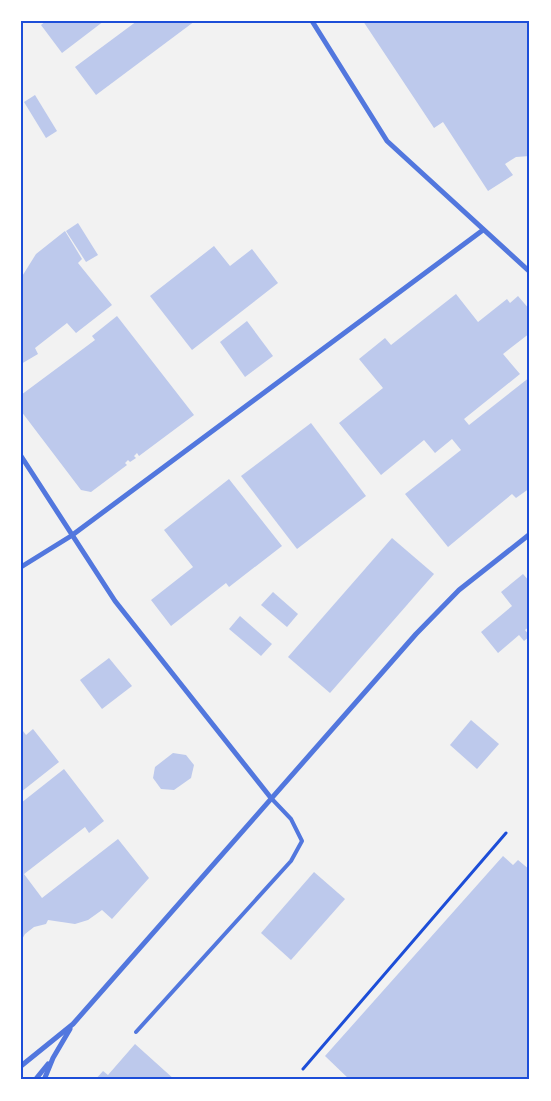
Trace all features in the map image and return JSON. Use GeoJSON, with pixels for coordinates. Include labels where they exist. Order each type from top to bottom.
{"type":"FeatureCollection","features":[{"type":"Feature","properties":{"kind":"street"},"geometry":{"type":"LineString","coordinates":[[312,21],[387,141],[530,272]]}},
{"type":"Feature","properties":{"kind":"street"},"geometry":{"type":"LineString","coordinates":[[21,567],[71,536],[484,230]]}},
{"type":"Feature","properties":{"kind":"street"},"geometry":{"type":"LineString","coordinates":[[21,456],[71,536],[115,601],[271,798]]}},
{"type":"Feature","properties":{"kind":"street"},"geometry":{"type":"LineString","coordinates":[[21,1066],[73,1024],[442,606],[530,534]]}},
{"type":"Feature","properties":{"kind":"street"},"geometry":{"type":"LineString","coordinates":[[44,1080],[53,1058],[73,1024]]}},
{"type":"Feature","properties":{"kind":"street"},"geometry":{"type":"LineString","coordinates":[[35,1080],[53,1058]]}},
{"type":"Feature","properties":{"kind":"lane"},"geometry":{"type":"LineString","coordinates":[[136,1032],[291,861],[302,841],[291,819],[271,798]]}},
{"type":"Feature","properties":{"kind":"path"},"geometry":{"type":"LineString","coordinates":[[303,1069],[506,833]]}},
{"type":"Feature","properties":{"kind":"building"},"geometry":{"type":"Polygon","coordinates":[[[46,21],[104,21],[62,53],[41,25],[46,21]]]}},
{"type":"Feature","properties":{"kind":"building"},"geometry":{"type":"Polygon","coordinates":[[[137,21],[195,21],[96,95],[75,67],[137,21]]]}},
{"type":"Feature","properties":{"kind":"building"},"geometry":{"type":"Polygon","coordinates":[[[363,21],[530,21],[530,156],[516,157],[505,164],[513,175],[488,191],[443,122],[434,128],[363,21]]]}},
{"type":"Feature","properties":{"kind":"building"},"geometry":{"type":"Polygon","coordinates":[[[35,95],[57,131],[46,138],[24,102],[35,95]]]}},
{"type":"Feature","properties":{"kind":"building"},"geometry":{"type":"Polygon","coordinates":[[[78,223],[98,255],[86,262],[66,231],[78,223]]]}},
{"type":"Feature","properties":{"kind":"building"},"geometry":{"type":"Polygon","coordinates":[[[65,231],[82,259],[78,263],[112,305],[76,333],[67,323],[35,348],[38,354],[21,364],[21,278],[36,254],[65,231]]]}},
{"type":"Feature","properties":{"kind":"building"},"geometry":{"type":"Polygon","coordinates":[[[214,246],[230,266],[252,249],[278,283],[192,350],[150,296],[214,246]]]}},
{"type":"Feature","properties":{"kind":"building"},"geometry":{"type":"Polygon","coordinates":[[[456,294],[478,322],[507,299],[510,303],[518,296],[530,310],[530,333],[503,354],[520,374],[464,419],[469,425],[530,377],[530,488],[516,498],[512,494],[448,547],[405,494],[461,450],[452,439],[435,453],[424,440],[381,475],[339,423],[383,388],[359,359],[385,338],[391,345],[456,294]]]}},
{"type":"Feature","properties":{"kind":"building"},"geometry":{"type":"Polygon","coordinates":[[[117,316],[194,415],[139,456],[137,453],[134,456],[136,458],[130,462],[128,460],[125,463],[127,465],[91,492],[81,490],[21,411],[21,395],[95,340],[92,336],[117,316]]]}},
{"type":"Feature","properties":{"kind":"building"},"geometry":{"type":"Polygon","coordinates":[[[247,321],[273,356],[245,377],[220,342],[247,321]]]}},
{"type":"Feature","properties":{"kind":"building"},"geometry":{"type":"Polygon","coordinates":[[[311,423],[366,496],[297,549],[241,476],[311,423]]]}},
{"type":"Feature","properties":{"kind":"building"},"geometry":{"type":"Polygon","coordinates":[[[229,479],[282,546],[229,587],[226,583],[171,626],[151,600],[193,567],[164,530],[229,479]]]}},
{"type":"Feature","properties":{"kind":"building"},"geometry":{"type":"Polygon","coordinates":[[[392,538],[434,574],[330,693],[288,657],[392,538]]]}},
{"type":"Feature","properties":{"kind":"building"},"geometry":{"type":"Polygon","coordinates":[[[523,574],[530,582],[530,626],[525,630],[530,636],[524,641],[519,635],[498,653],[481,632],[512,606],[501,592],[523,574]]]}},
{"type":"Feature","properties":{"kind":"building"},"geometry":{"type":"Polygon","coordinates":[[[273,592],[298,614],[287,627],[261,605],[273,592]]]}},
{"type":"Feature","properties":{"kind":"building"},"geometry":{"type":"Polygon","coordinates":[[[240,616],[272,644],[261,656],[229,629],[240,616]]]}},
{"type":"Feature","properties":{"kind":"building"},"geometry":{"type":"Polygon","coordinates":[[[109,658],[132,686],[102,709],[80,680],[109,658]]]}},
{"type":"Feature","properties":{"kind":"building"},"geometry":{"type":"Polygon","coordinates":[[[471,720],[499,744],[477,769],[450,745],[471,720]]]}},
{"type":"Feature","properties":{"kind":"building"},"geometry":{"type":"Polygon","coordinates":[[[33,729],[59,762],[21,792],[21,733],[23,731],[26,735],[33,729]]]}},
{"type":"Feature","properties":{"kind":"building"},"geometry":{"type":"Polygon","coordinates":[[[173,753],[186,755],[194,765],[191,778],[174,790],[161,789],[153,778],[155,767],[173,753]]]}},
{"type":"Feature","properties":{"kind":"building"},"geometry":{"type":"Polygon","coordinates":[[[64,769],[104,821],[89,833],[85,827],[24,874],[42,898],[118,839],[149,878],[112,919],[102,910],[88,920],[75,924],[48,920],[46,924],[34,927],[25,934],[21,941],[21,803],[64,769]]]}},
{"type":"Feature","properties":{"kind":"building"},"geometry":{"type":"Polygon","coordinates":[[[503,856],[513,865],[518,860],[530,870],[528,877],[530,879],[530,1080],[350,1080],[325,1056],[503,856]]]}},
{"type":"Feature","properties":{"kind":"building"},"geometry":{"type":"Polygon","coordinates":[[[314,872],[345,899],[291,960],[261,933],[314,872]]]}},
{"type":"Feature","properties":{"kind":"building"},"geometry":{"type":"Polygon","coordinates":[[[135,1044],[175,1080],[95,1080],[103,1071],[108,1075],[135,1044]]]}}]}
